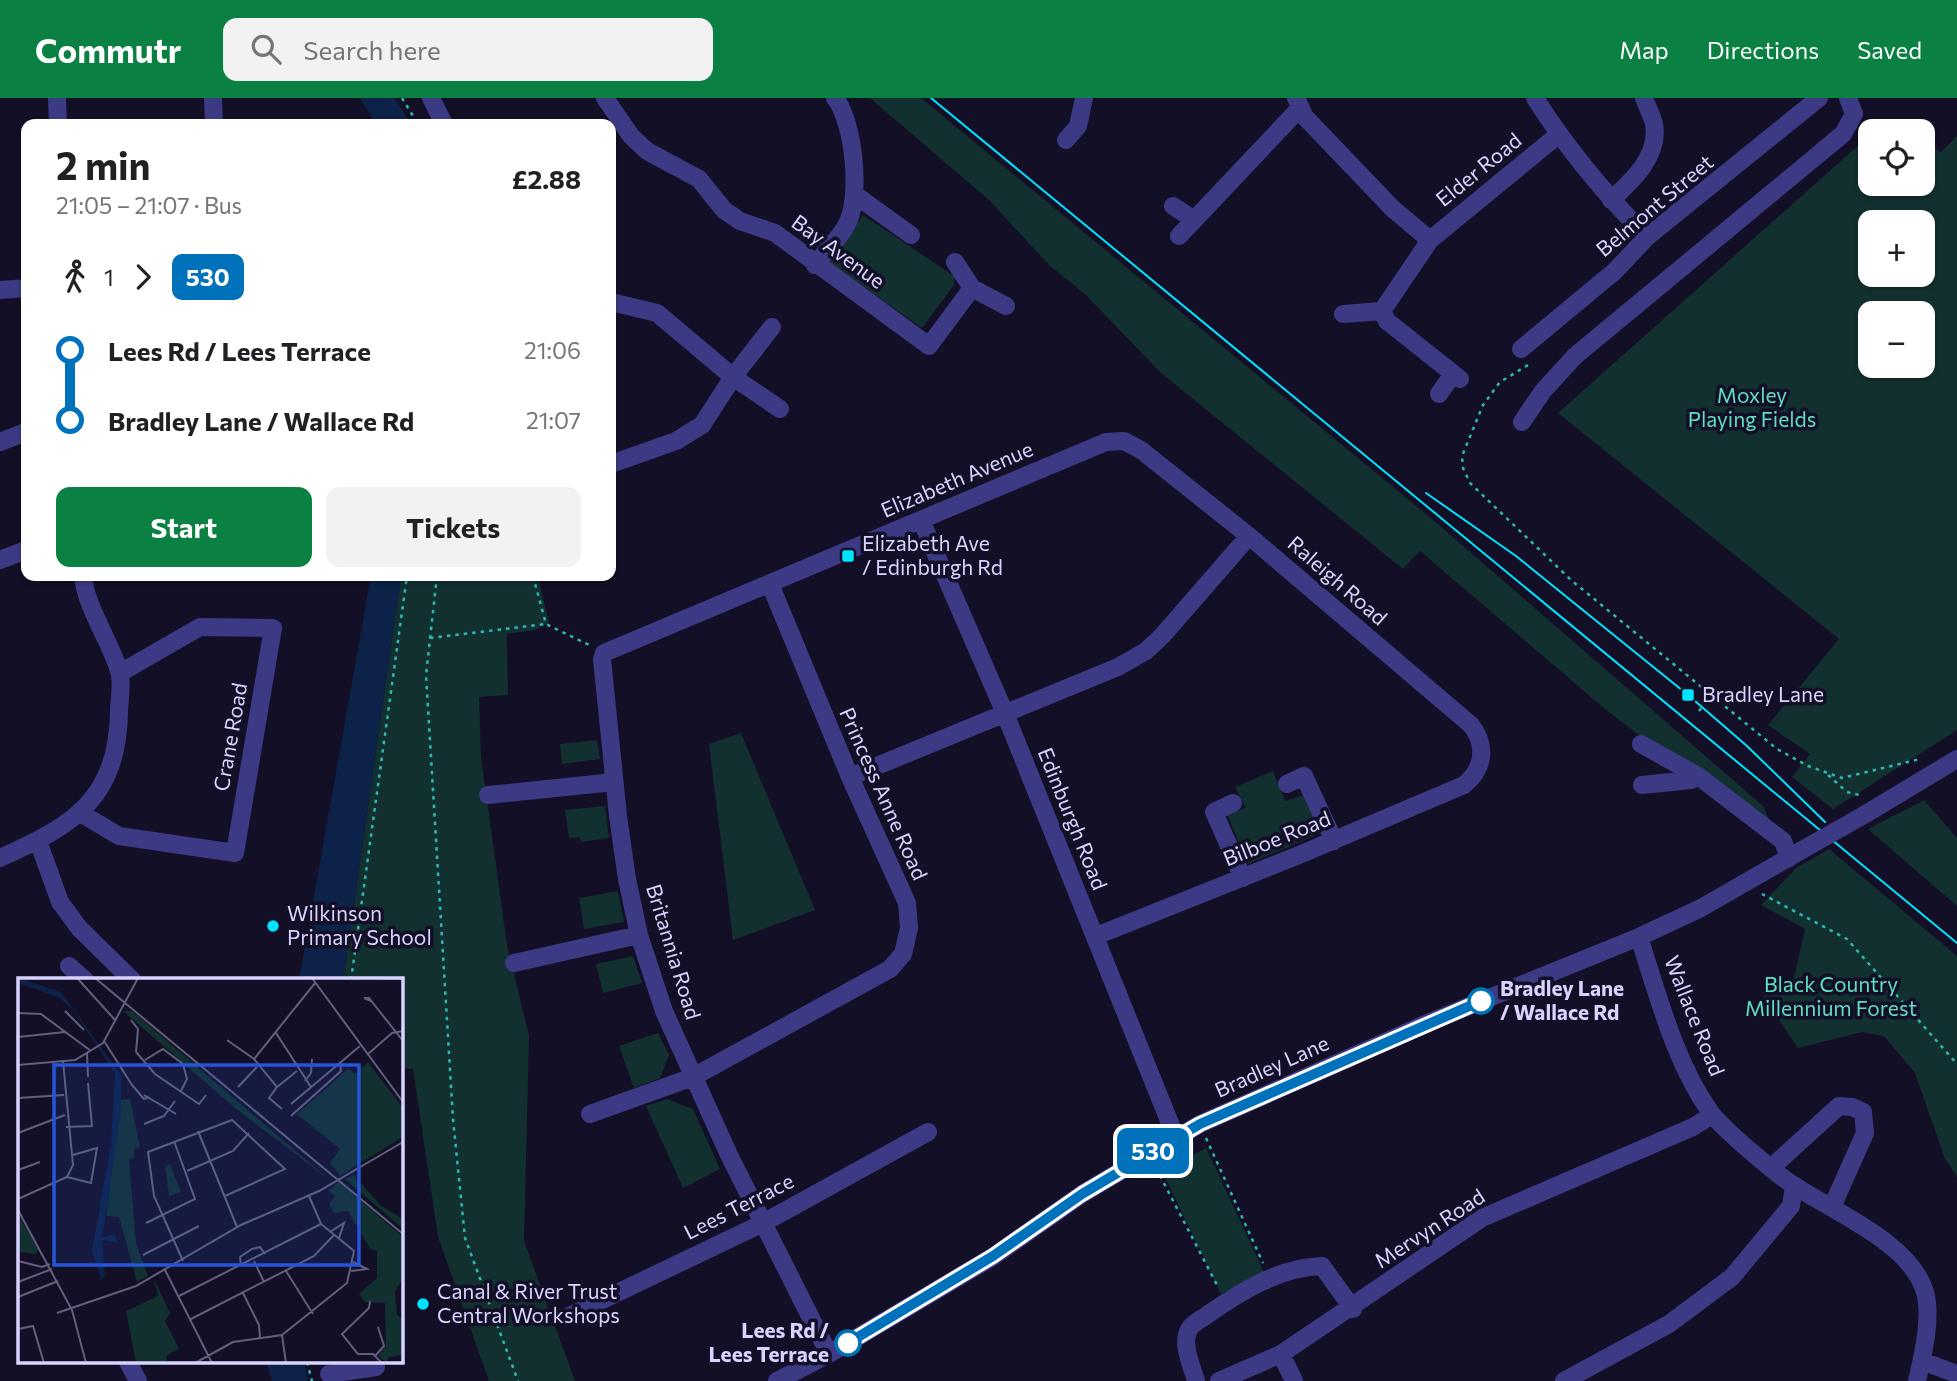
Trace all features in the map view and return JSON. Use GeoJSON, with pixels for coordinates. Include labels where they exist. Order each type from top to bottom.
{"type":"FeatureCollection","features":[{"type":"Feature","properties":{"kind":"street"},"geometry":{"type":"LineString","coordinates":[[57,98],[58,119]]}},
{"type":"Feature","properties":{"kind":"street"},"geometry":{"type":"LineString","coordinates":[[213,98],[214,119]]}},
{"type":"Feature","properties":{"kind":"street"},"geometry":{"type":"LineString","coordinates":[[431,98],[442,119]]}},
{"type":"Feature","properties":{"kind":"street","name":"Bay Avenue"},"geometry":{"type":"LineString","coordinates":[[605,98],[631,136],[647,151],[699,179],[724,210],[740,221],[775,233],[815,265],[929,346],[972,288]]}},
{"type":"Feature","properties":{"kind":"street"},"geometry":{"type":"LineString","coordinates":[[815,265],[847,225],[854,194],[848,129],[841,106],[835,98]]}},
{"type":"Feature","properties":{"kind":"street"},"geometry":{"type":"LineString","coordinates":[[1066,141],[1078,126],[1084,98]]}},
{"type":"Feature","properties":{"kind":"street"},"geometry":{"type":"LineString","coordinates":[[1535,98],[1558,135],[1611,200],[1647,237]]}},
{"type":"Feature","properties":{"kind":"street"},"geometry":{"type":"LineString","coordinates":[[1611,200],[1639,175],[1650,150],[1654,122],[1644,98]]}},
{"type":"Feature","properties":{"kind":"street","name":"Belmont Street"},"geometry":{"type":"LineString","coordinates":[[1526,356],[1647,237],[1819,98]]}},
{"type":"Feature","properties":{"kind":"street"},"geometry":{"type":"LineString","coordinates":[[1522,422],[1543,391],[1575,356],[1843,134],[1854,114],[1848,98]]}},
{"type":"Feature","properties":{"kind":"street"},"geometry":{"type":"LineString","coordinates":[[1179,236],[1297,103],[1393,209],[1430,240]]}},
{"type":"Feature","properties":{"kind":"street","name":"Elder Road"},"geometry":{"type":"LineString","coordinates":[[1382,311],[1430,240],[1558,135]]}},
{"type":"Feature","properties":{"kind":"street"},"geometry":{"type":"LineString","coordinates":[[854,194],[911,235]]}},
{"type":"Feature","properties":{"kind":"street"},"geometry":{"type":"LineString","coordinates":[[1173,206],[1193,219]]}},
{"type":"Feature","properties":{"kind":"street"},"geometry":{"type":"LineString","coordinates":[[955,262],[972,288],[1006,306]]}},
{"type":"Feature","properties":{"kind":"street"},"geometry":{"type":"LineString","coordinates":[[0,290],[21,288]]}},
{"type":"Feature","properties":{"kind":"street"},"geometry":{"type":"LineString","coordinates":[[616,302],[657,313],[733,377],[780,409]]}},
{"type":"Feature","properties":{"kind":"street"},"geometry":{"type":"LineString","coordinates":[[1343,314],[1382,311],[1387,321],[1457,377],[1439,394]]}},
{"type":"Feature","properties":{"kind":"street"},"geometry":{"type":"LineString","coordinates":[[616,462],[676,440],[702,425],[733,377],[772,327]]}},
{"type":"Feature","properties":{"kind":"street"},"geometry":{"type":"LineString","coordinates":[[0,442],[21,434]]}},
{"type":"Feature","properties":{"kind":"street","name":"Elizabeth Avenue"},"geometry":{"type":"LineString","coordinates":[[612,650],[1106,442],[1124,441]]}},
{"type":"Feature","properties":{"kind":"street","name":"Raleigh Road"},"geometry":{"type":"LineString","coordinates":[[1124,441],[1141,450],[1249,536],[1471,725],[1478,735],[1482,753],[1481,765],[1473,778]]}},
{"type":"Feature","properties":{"kind":"street","name":"Edinburgh Road"},"geometry":{"type":"LineString","coordinates":[[921,520],[1004,711],[1176,1138]]}},
{"type":"Feature","properties":{"kind":"street"},"geometry":{"type":"LineString","coordinates":[[850,777],[1004,711],[1118,667],[1146,651],[1249,536]]}},
{"type":"Feature","properties":{"kind":"street"},"geometry":{"type":"LineString","coordinates":[[0,560],[21,552]]}},
{"type":"Feature","properties":{"kind":"street"},"geometry":{"type":"LineString","coordinates":[[0,858],[38,841],[82,814],[102,784],[118,738],[120,673],[85,581]]}},
{"type":"Feature","properties":{"kind":"street","name":"Princess Anne Road"},"geometry":{"type":"LineString","coordinates":[[590,1114],[693,1077],[890,969],[903,954],[909,928],[907,903],[850,777],[770,584]]}},
{"type":"Feature","properties":{"kind":"street","name":"Crane Road"},"geometry":{"type":"LineString","coordinates":[[82,814],[119,836],[235,853],[273,628],[200,627],[120,673]]}},
{"type":"Feature","properties":{"kind":"street","name":"Britannia Road"},"geometry":{"type":"LineString","coordinates":[[612,650],[602,659],[624,858],[639,935],[664,1011],[693,1077],[829,1354]]}},
{"type":"Feature","properties":{"kind":"street"},"geometry":{"type":"LineString","coordinates":[[1641,744],[1698,776],[1783,841],[1795,854]]}},
{"type":"Feature","properties":{"kind":"street","name":"Bradley Lane"},"geometry":{"type":"LineString","coordinates":[[777,1381],[829,1354],[993,1256],[1082,1194],[1200,1124],[1430,1022],[1639,937],[1743,884],[1795,854],[1866,807],[1957,759]]}},
{"type":"Feature","properties":{"kind":"street"},"geometry":{"type":"LineString","coordinates":[[1287,783],[1304,776],[1334,841]]}},
{"type":"Feature","properties":{"kind":"street"},"geometry":{"type":"LineString","coordinates":[[1642,785],[1691,780],[1698,776]]}},
{"type":"Feature","properties":{"kind":"street","name":"Bilboe Road"},"geometry":{"type":"LineString","coordinates":[[1096,936],[1334,841],[1473,778]]}},
{"type":"Feature","properties":{"kind":"street"},"geometry":{"type":"LineString","coordinates":[[488,795],[614,782]]}},
{"type":"Feature","properties":{"kind":"street"},"geometry":{"type":"LineString","coordinates":[[1233,803],[1214,812],[1242,878]]}},
{"type":"Feature","properties":{"kind":"street"},"geometry":{"type":"LineString","coordinates":[[38,841],[60,902],[79,928],[130,978]]}},
{"type":"Feature","properties":{"kind":"street"},"geometry":{"type":"LineString","coordinates":[[514,963],[639,935]]}},
{"type":"Feature","properties":{"kind":"street","name":"Wallace Road"},"geometry":{"type":"LineString","coordinates":[[1639,937],[1684,1065],[1712,1115],[1794,1186],[1832,1207],[1897,1252],[1913,1268],[1924,1291],[1927,1310],[1922,1361],[1917,1381]]}},
{"type":"Feature","properties":{"kind":"street"},"geometry":{"type":"LineString","coordinates":[[69,966],[83,978]]}},
{"type":"Feature","properties":{"kind":"street"},"geometry":{"type":"LineString","coordinates":[[1772,1167],[1839,1106],[1852,1107],[1863,1112],[1865,1133],[1832,1207]]}},
{"type":"Feature","properties":{"kind":"street","name":"Mervyn Road"},"geometry":{"type":"LineString","coordinates":[[1220,1381],[1281,1354],[1353,1308],[1482,1218],[1693,1126],[1712,1115]]}},
{"type":"Feature","properties":{"kind":"street","name":"Lees Terrace"},"geometry":{"type":"LineString","coordinates":[[567,1317],[763,1223],[928,1132]]}},
{"type":"Feature","properties":{"kind":"street"},"geometry":{"type":"LineString","coordinates":[[1564,1381],[1669,1324],[1732,1277],[1791,1206],[1794,1186]]}},
{"type":"Feature","properties":{"kind":"street"},"geometry":{"type":"LineString","coordinates":[[1196,1381],[1186,1341],[1190,1327],[1226,1302],[1270,1279],[1303,1267],[1322,1266],[1353,1308]]}},
{"type":"Feature","properties":{"kind":"street"},"geometry":{"type":"LineString","coordinates":[[1281,1354],[1294,1381]]}},
{"type":"Feature","properties":{"kind":"street"},"geometry":{"type":"LineString","coordinates":[[1922,1361],[1957,1374]]}},
{"type":"Feature","properties":{"kind":"street"},"geometry":{"type":"LineString","coordinates":[[129,1364],[138,1381]]}},
{"type":"Feature","properties":{"kind":"street"},"geometry":{"type":"LineString","coordinates":[[328,1372],[377,1370]]}},
{"type":"Feature","properties":{"kind":"path"},"geometry":{"type":"LineString","coordinates":[[402,98],[415,119]]}},
{"type":"Feature","properties":{"kind":"path"},"geometry":{"type":"LineString","coordinates":[[1526,356],[1500,382],[1483,405],[1462,456],[1463,468],[1470,484],[1571,580],[1777,749],[1842,778],[1909,764],[1928,755]]}},
{"type":"Feature","properties":{"kind":"path"},"geometry":{"type":"LineString","coordinates":[[351,978],[406,581]]}},
{"type":"Feature","properties":{"kind":"path"},"geometry":{"type":"LineString","coordinates":[[436,581],[426,675],[453,1119],[465,1238],[518,1381]]}},
{"type":"Feature","properties":{"kind":"path"},"geometry":{"type":"LineString","coordinates":[[534,581],[545,624]]}},
{"type":"Feature","properties":{"kind":"path"},"geometry":{"type":"LineString","coordinates":[[430,638],[545,624],[612,650]]}},
{"type":"Feature","properties":{"kind":"path"},"geometry":{"type":"LineString","coordinates":[[1699,711],[1712,696]]}},
{"type":"Feature","properties":{"kind":"path"},"geometry":{"type":"LineString","coordinates":[[1826,772],[1866,807]]}},
{"type":"Feature","properties":{"kind":"path"},"geometry":{"type":"LineString","coordinates":[[1743,884],[1847,939],[1957,1063]]}},
{"type":"Feature","properties":{"kind":"path"},"geometry":{"type":"LineString","coordinates":[[1200,1124],[1270,1279]]}},
{"type":"Feature","properties":{"kind":"path"},"geometry":{"type":"LineString","coordinates":[[1148,1154],[1226,1302]]}},
{"type":"Feature","properties":{"kind":"path"},"geometry":{"type":"LineString","coordinates":[[308,1364],[312,1381]]}},
{"type":"Feature","properties":{"kind":"green space"},"geometry":{"type":"Polygon","coordinates":[[[870,98],[921,98],[1432,519],[1763,806],[1780,843],[1605,709],[1420,551],[1403,569],[1161,373],[1085,294],[1050,266],[989,200],[870,98]]]}},
{"type":"Feature","properties":{"kind":"green space","name":"Moxley Playing Fields"},"geometry":{"type":"Polygon","coordinates":[[[1957,136],[1957,730],[1833,809],[1792,777],[1810,754],[1768,725],[1839,639],[1558,413],[1858,146],[1858,196],[1935,196],[1935,149],[1941,152],[1957,136]]]}},
{"type":"Feature","properties":{"kind":"green space"},"geometry":{"type":"Polygon","coordinates":[[[863,215],[954,276],[954,285],[922,328],[828,262],[863,215]]]}},
{"type":"Feature","properties":{"kind":"green space"},"geometry":{"type":"Polygon","coordinates":[[[400,581],[539,581],[549,623],[535,630],[507,634],[508,695],[479,697],[481,757],[507,945],[529,1036],[524,1241],[575,1381],[489,1381],[438,1237],[413,1069],[402,1068],[402,978],[343,978],[400,581]]]}},
{"type":"Feature","properties":{"kind":"green space"},"geometry":{"type":"Polygon","coordinates":[[[741,733],[815,910],[733,940],[709,744],[741,733]]]}},
{"type":"Feature","properties":{"kind":"green space"},"geometry":{"type":"Polygon","coordinates":[[[597,740],[600,759],[562,764],[560,744],[597,740]]]}},
{"type":"Feature","properties":{"kind":"green space"},"geometry":{"type":"Polygon","coordinates":[[[1273,771],[1285,801],[1304,795],[1321,833],[1248,864],[1227,814],[1246,808],[1235,787],[1273,771]]]}},
{"type":"Feature","properties":{"kind":"green space"},"geometry":{"type":"Polygon","coordinates":[[[1924,800],[1957,838],[1957,906],[1868,829],[1924,800]]]}},
{"type":"Feature","properties":{"kind":"green space"},"geometry":{"type":"Polygon","coordinates":[[[605,806],[609,838],[581,842],[580,837],[569,838],[565,810],[605,806]]]}},
{"type":"Feature","properties":{"kind":"green space","name":"Black Country Millennium Forest"},"geometry":{"type":"Polygon","coordinates":[[[1829,849],[1957,956],[1957,1177],[1945,1159],[1915,1073],[1884,1036],[1862,1032],[1798,1048],[1763,996],[1794,978],[1805,929],[1761,905],[1796,868],[1829,849]]]}},
{"type":"Feature","properties":{"kind":"green space"},"geometry":{"type":"Polygon","coordinates":[[[618,891],[624,922],[584,929],[579,898],[618,891]]]}},
{"type":"Feature","properties":{"kind":"green space"},"geometry":{"type":"Polygon","coordinates":[[[633,956],[642,983],[603,993],[596,964],[633,956]]]}},
{"type":"Feature","properties":{"kind":"green space"},"geometry":{"type":"Polygon","coordinates":[[[658,1033],[669,1055],[660,1078],[634,1088],[619,1046],[658,1033]]]}},
{"type":"Feature","properties":{"kind":"green space"},"geometry":{"type":"Polygon","coordinates":[[[667,1099],[693,1109],[720,1169],[683,1188],[646,1106],[667,1099]]]}},
{"type":"Feature","properties":{"kind":"green space"},"geometry":{"type":"Polygon","coordinates":[[[1206,1148],[1264,1272],[1221,1294],[1162,1171],[1206,1148]]]}},
{"type":"Feature","properties":{"kind":"water"},"geometry":{"type":"Polygon","coordinates":[[[360,98],[395,98],[408,119],[373,119],[360,98]]]}},
{"type":"Feature","properties":{"kind":"water"},"geometry":{"type":"Polygon","coordinates":[[[370,581],[400,581],[343,978],[299,978],[370,581]]]}},
{"type":"Feature","properties":{"kind":"water"},"geometry":{"type":"Polygon","coordinates":[[[267,1364],[304,1364],[308,1381],[272,1381],[267,1364]]]}},
{"type":"Feature","properties":{"kind":"tram line"},"geometry":{"type":"LineString","coordinates":[[931,98],[1957,943]]}},
{"type":"Feature","properties":{"kind":"tram line"},"geometry":{"type":"LineString","coordinates":[[1426,493],[1516,556],[1688,695],[1747,746],[1825,822]]}},
{"type":"Feature","properties":{"kind":"bus line","name":"530"},"geometry":{"type":"LineString","coordinates":[[848,1343],[993,1256],[1082,1194],[1200,1124],[1481,1001]]}},
{"type":"Feature","properties":{"kind":"place","name":"Elizabeth Ave / Edinburgh Rd"},"geometry":{"type":"Point","coordinates":[848,556]}},
{"type":"Feature","properties":{"kind":"place","name":"Bradley Lane"},"geometry":{"type":"Point","coordinates":[1688,695]}},
{"type":"Feature","properties":{"kind":"place","name":"Wilkinson Primary School"},"geometry":{"type":"Point","coordinates":[273,926]}},
{"type":"Feature","properties":{"kind":"place","name":"Bradley Lane / Wallace Rd"},"geometry":{"type":"Point","coordinates":[1481,1001]}},
{"type":"Feature","properties":{"kind":"place","name":"Canal & River Trust Central Workshops"},"geometry":{"type":"Point","coordinates":[423,1304]}},
{"type":"Feature","properties":{"kind":"place","name":"Lees Rd / Lees Terrace"},"geometry":{"type":"Point","coordinates":[848,1343]}}]}
